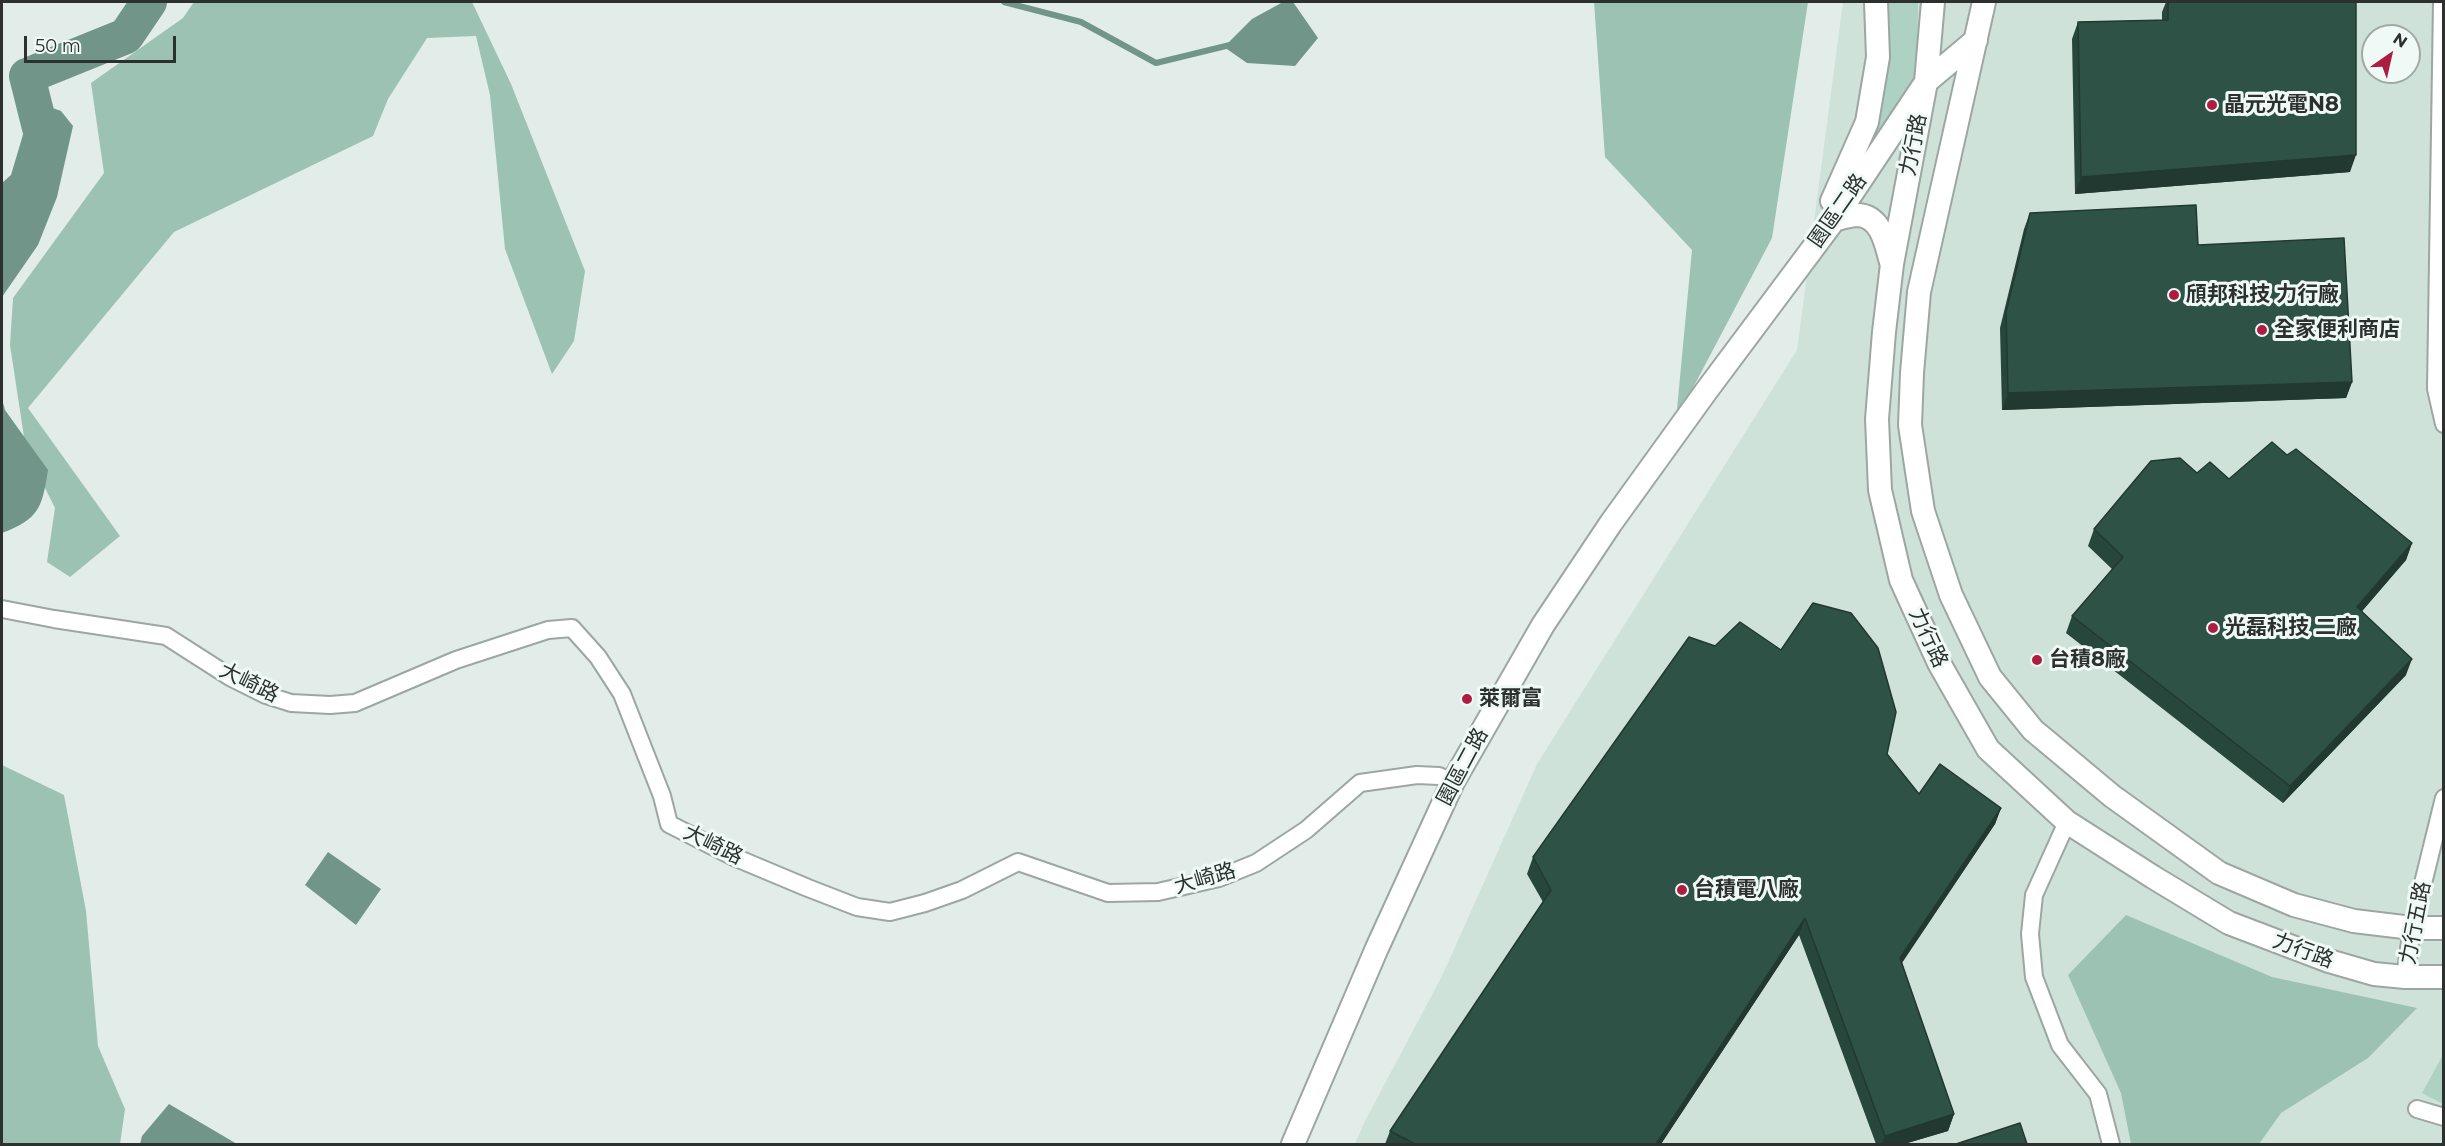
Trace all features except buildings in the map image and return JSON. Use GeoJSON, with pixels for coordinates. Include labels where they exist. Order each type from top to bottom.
{"type":"FeatureCollection","features":[{"type":"Feature","properties":{"kind":"street","name":"園區二路"},"geometry":{"type":"LineString","coordinates":[[1707,390],[1819,228],[1852,160],[1867,122],[1878,57],[1876,2]]}},
{"type":"Feature","properties":{"kind":"street","name":"力行路"},"geometry":{"type":"LineString","coordinates":[[1933,2],[1926,82],[1892,264],[1877,419],[1880,490],[1901,580],[1939,663],[1988,749],[2067,822],[2229,923],[2329,961],[2374,974],[2444,977]]}},
{"type":"Feature","properties":{"kind":"street","name":"力行路"},"geometry":{"type":"LineString","coordinates":[[1984,2],[1919,292],[1910,424],[1923,512],[1951,595],[1990,677],[2033,730],[2112,796],[2218,873],[2294,905],[2354,921],[2412,928],[2444,928]]}},
{"type":"Feature","properties":{"kind":"street"},"geometry":{"type":"LineString","coordinates":[[2442,2],[2436,389],[2444,424]]}},
{"type":"Feature","properties":{"kind":"street","name":"園區二路"},"geometry":{"type":"LineString","coordinates":[[1293,1144],[1377,948],[1453,782],[1543,625],[1611,523],[1834,220],[1926,82],[1976,39]]}},
{"type":"Feature","properties":{"kind":"street"},"geometry":{"type":"LineString","coordinates":[[1834,220],[1858,215],[1870,218],[1878,225],[1892,264]]}},
{"type":"Feature","properties":{"kind":"street","name":"大崎路"},"geometry":{"type":"LineString","coordinates":[[2,609],[54,620],[166,636],[230,677],[266,695],[291,703],[330,705],[355,703],[456,660],[548,630],[572,628],[598,657],[622,694],[662,796],[669,824],[734,857],[808,888],[857,907],[890,912],[962,890],[1018,862],[1108,893],[1158,892],[1219,878],[1256,863],[1306,830],[1360,783],[1417,775],[1439,776],[1453,782]]}},
{"type":"Feature","properties":{"kind":"street","name":"力行五路"},"geometry":{"type":"LineString","coordinates":[[2405,977],[2412,928],[2444,798]]}},
{"type":"Feature","properties":{"kind":"street"},"geometry":{"type":"LineString","coordinates":[[2067,822],[2034,895],[2030,934],[2034,977],[2060,1045],[2098,1094],[2111,1144]]}},
{"type":"Feature","properties":{"kind":"street"},"geometry":{"type":"LineString","coordinates":[[2417,1109],[2444,1117]]}},
{"type":"Feature","properties":{"kind":"shaded area"},"geometry":{"type":"Polygon","coordinates":[[[194,2],[472,2],[511,84],[585,271],[574,341],[552,374],[505,249],[490,95],[476,36],[427,38],[388,99],[373,136],[174,232],[28,408],[120,536],[70,577],[47,562],[55,508],[26,450],[10,345],[13,298],[104,173],[91,83],[183,18],[194,2]]]}},
{"type":"Feature","properties":{"kind":"shaded area"},"geometry":{"type":"Polygon","coordinates":[[[1283,2],[1293,2],[1318,38],[1295,66],[1247,63],[1224,47],[1252,19],[1283,2]]]}},
{"type":"Feature","properties":{"kind":"shaded area"},"geometry":{"type":"Polygon","coordinates":[[[1594,2],[1808,2],[1772,238],[1676,420],[1692,250],[1605,157],[1594,2]]]}},
{"type":"Feature","properties":{"kind":"shaded area"},"geometry":{"type":"Polygon","coordinates":[[[1843,2],[2443,2],[2443,1144],[1355,1144],[1442,976],[1537,764],[1797,350],[1843,2]]]}},
{"type":"Feature","properties":{"kind":"shaded area"},"geometry":{"type":"Polygon","coordinates":[[[1887,2],[1918,2],[1917,77],[1875,143],[1887,2]]]}},
{"type":"Feature","properties":{"kind":"shaded area"},"geometry":{"type":"Polygon","coordinates":[[[33,101],[61,111],[73,126],[57,197],[38,245],[2,297],[2,183],[11,175],[33,101]]]}},
{"type":"Feature","properties":{"kind":"shaded area"},"geometry":{"type":"Polygon","coordinates":[[[2,399],[5,410],[48,470],[41,503],[37,510],[24,523],[2,533],[2,399]]]}},
{"type":"Feature","properties":{"kind":"shaded area"},"geometry":{"type":"Polygon","coordinates":[[[2,765],[64,795],[86,911],[98,1046],[125,1109],[120,1144],[2,1144],[2,765]]]}},
{"type":"Feature","properties":{"kind":"shaded area"},"geometry":{"type":"Polygon","coordinates":[[[328,852],[381,889],[356,925],[305,885],[328,852]]]}},
{"type":"Feature","properties":{"kind":"shaded area"},"geometry":{"type":"Polygon","coordinates":[[[2126,915],[2272,977],[2417,1008],[2368,1058],[2281,1113],[2259,1144],[2131,1144],[2121,1093],[2068,975],[2126,915]]]}},
{"type":"Feature","properties":{"kind":"shaded area"},"geometry":{"type":"Polygon","coordinates":[[[2443,1055],[2443,1104],[2422,1093],[2443,1055]]]}},
{"type":"Feature","properties":{"kind":"shaded area"},"geometry":{"type":"Polygon","coordinates":[[[169,1104],[237,1144],[140,1144],[142,1136],[169,1104]]]}},
{"type":"Feature","properties":{"kind":"waterway"},"geometry":{"type":"LineString","coordinates":[[40,128],[27,76],[126,36],[149,2]]}},
{"type":"Feature","properties":{"kind":"waterway"},"geometry":{"type":"LineString","coordinates":[[1004,2],[1081,22],[1156,63],[1230,45]]}},
{"type":"Feature","properties":{"kind":"place","name":"晶元光電N8"},"geometry":{"type":"Point","coordinates":[2212,105]}},
{"type":"Feature","properties":{"kind":"place","name":"頎邦科技 力行廠"},"geometry":{"type":"Point","coordinates":[2174,295]}},
{"type":"Feature","properties":{"kind":"place","name":"全家便利商店"},"geometry":{"type":"Point","coordinates":[2262,330]}},
{"type":"Feature","properties":{"kind":"place","name":"光磊科技 二廠"},"geometry":{"type":"Point","coordinates":[2213,628]}},
{"type":"Feature","properties":{"kind":"place","name":"台積8廠"},"geometry":{"type":"Point","coordinates":[2037,660]}},
{"type":"Feature","properties":{"kind":"place","name":"萊爾富"},"geometry":{"type":"Point","coordinates":[1467,699]}},
{"type":"Feature","properties":{"kind":"place","name":"台積電八廠"},"geometry":{"type":"Point","coordinates":[1682,890]}}]}
